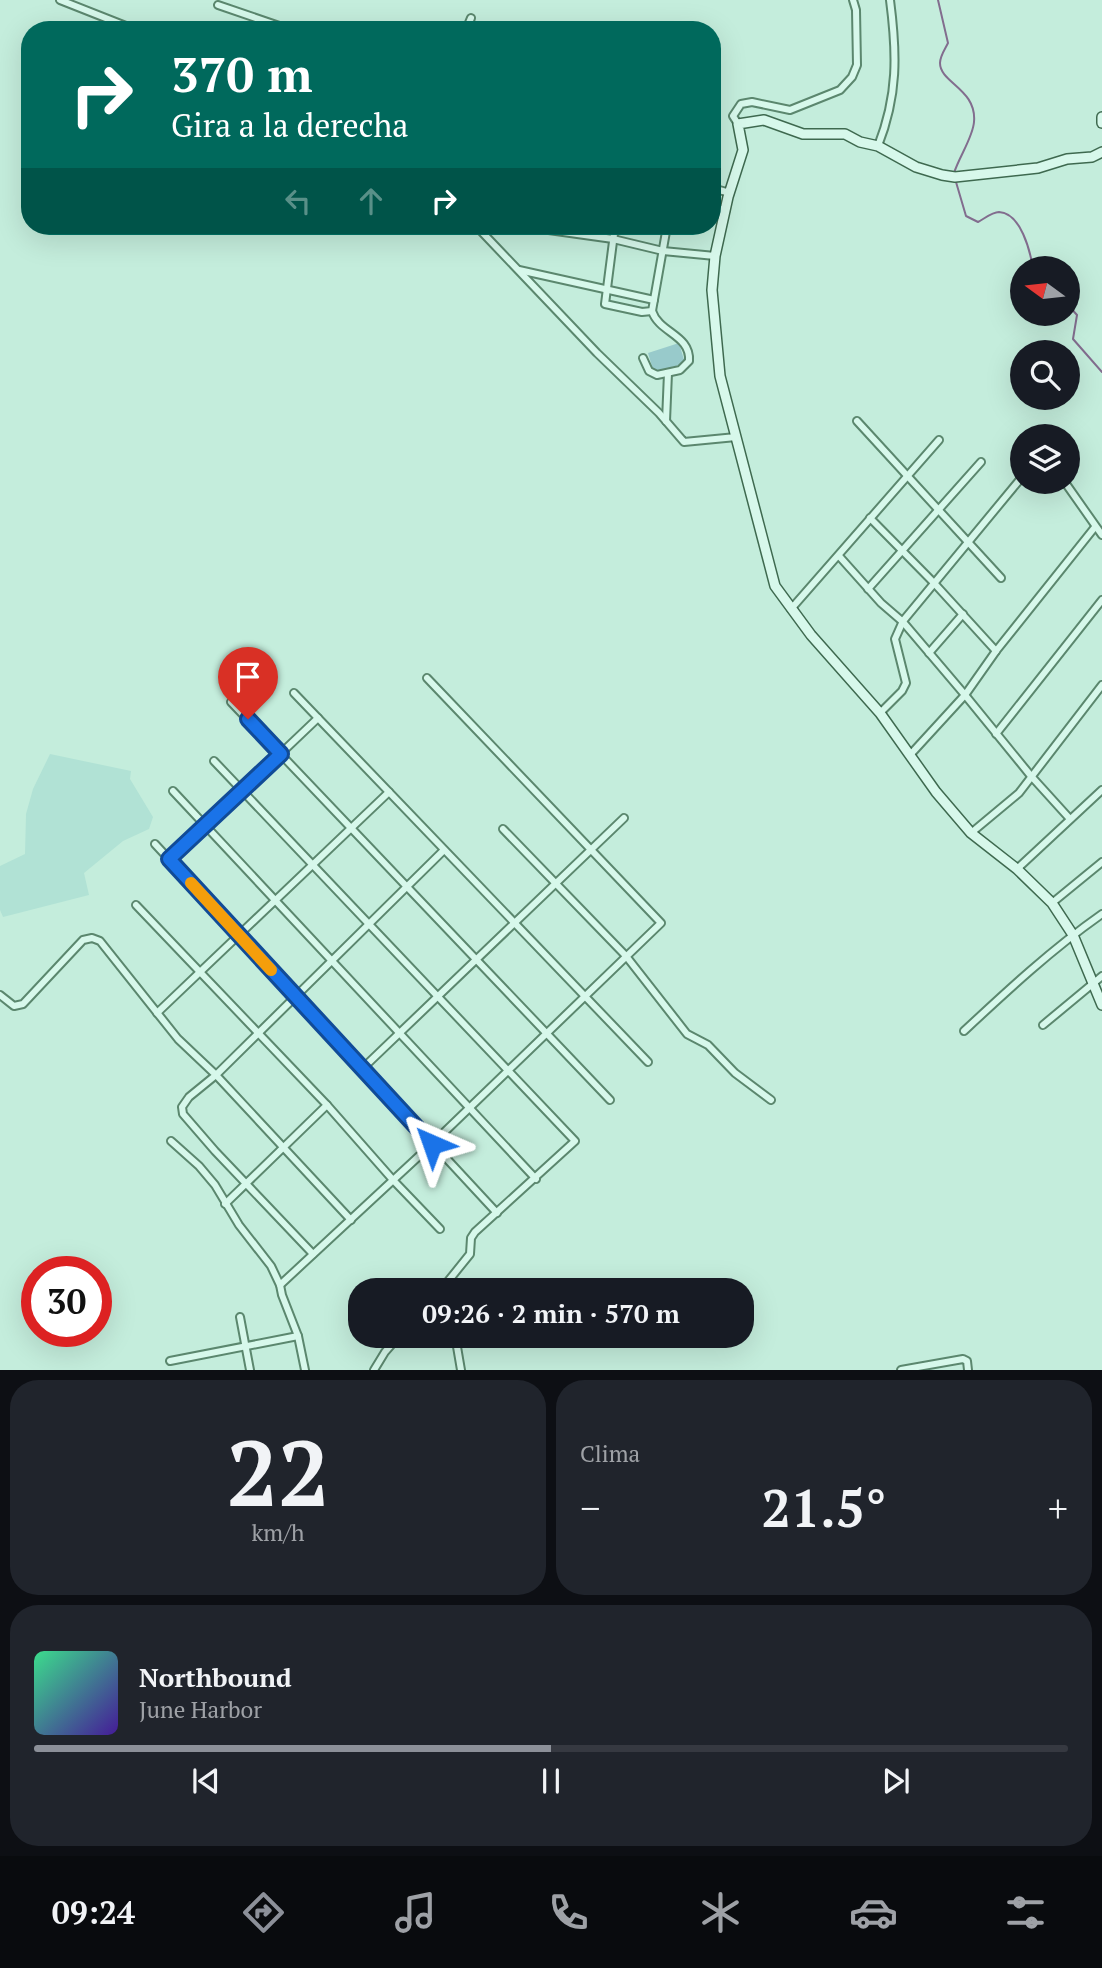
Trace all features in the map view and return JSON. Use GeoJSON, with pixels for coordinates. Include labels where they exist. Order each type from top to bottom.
{"type":"FeatureCollection","features":[{"type":"Feature","properties":{"kind":"street"},"geometry":{"type":"LineString","coordinates":[[61,0],[114,21]]}},
{"type":"Feature","properties":{"kind":"street"},"geometry":{"type":"LineString","coordinates":[[721,231],[743,150],[738,124],[733,116],[741,104],[752,102],[790,110],[840,90],[857,65],[856,10],[853,0]]}},
{"type":"Feature","properties":{"kind":"street"},"geometry":{"type":"LineString","coordinates":[[878,146],[890,114],[895,82],[896,41],[890,0]]}},
{"type":"Feature","properties":{"kind":"street"},"geometry":{"type":"LineString","coordinates":[[218,5],[265,21]]}},
{"type":"Feature","properties":{"kind":"street"},"geometry":{"type":"LineString","coordinates":[[738,124],[764,120],[803,134],[845,134],[860,142],[878,146],[916,167],[942,176],[958,177],[1038,168],[1067,159],[1092,157],[1102,152]]}},
{"type":"Feature","properties":{"kind":"street"},"geometry":{"type":"LineString","coordinates":[[721,190],[730,193]]}},
{"type":"Feature","properties":{"kind":"street"},"geometry":{"type":"LineString","coordinates":[[721,209],[726,210]]}},
{"type":"Feature","properties":{"kind":"street"},"geometry":{"type":"LineString","coordinates":[[485,235],[684,442],[736,437]]}},
{"type":"Feature","properties":{"kind":"street"},"geometry":{"type":"LineString","coordinates":[[593,235],[663,251],[715,256]]}},
{"type":"Feature","properties":{"kind":"street"},"geometry":{"type":"LineString","coordinates":[[614,235],[605,304],[642,312],[652,311]]}},
{"type":"Feature","properties":{"kind":"street"},"geometry":{"type":"LineString","coordinates":[[643,358],[651,373],[657,376],[687,365],[689,351],[685,343],[662,327],[652,311],[666,235]]}},
{"type":"Feature","properties":{"kind":"street"},"geometry":{"type":"LineString","coordinates":[[720,235],[712,290],[720,376],[775,586],[810,635],[880,713],[936,792],[971,833],[1017,869],[1052,903],[1073,935],[1102,1005]]}},
{"type":"Feature","properties":{"kind":"street"},"geometry":{"type":"LineString","coordinates":[[518,270],[654,300]]}},
{"type":"Feature","properties":{"kind":"street"},"geometry":{"type":"LineString","coordinates":[[666,422],[668,373]]}},
{"type":"Feature","properties":{"kind":"street"},"geometry":{"type":"LineString","coordinates":[[857,421],[1001,578]]}},
{"type":"Feature","properties":{"kind":"street"},"geometry":{"type":"LineString","coordinates":[[791,609],[939,440]]}},
{"type":"Feature","properties":{"kind":"street"},"geometry":{"type":"LineString","coordinates":[[868,589],[981,462]]}},
{"type":"Feature","properties":{"kind":"street"},"geometry":{"type":"LineString","coordinates":[[880,713],[902,691],[906,683],[895,639],[903,622],[1010,492]]}},
{"type":"Feature","properties":{"kind":"street"},"geometry":{"type":"LineString","coordinates":[[1073,494],[1102,535]]}},
{"type":"Feature","properties":{"kind":"street"},"geometry":{"type":"LineString","coordinates":[[870,518],[996,651]]}},
{"type":"Feature","properties":{"kind":"street"},"geometry":{"type":"LineString","coordinates":[[910,755],[965,695],[996,651],[1095,527]]}},
{"type":"Feature","properties":{"kind":"street"},"geometry":{"type":"LineString","coordinates":[[839,556],[868,589],[903,622],[1070,819]]}},
{"type":"Feature","properties":{"kind":"street"},"geometry":{"type":"LineString","coordinates":[[996,734],[1102,600]]}},
{"type":"Feature","properties":{"kind":"street"},"geometry":{"type":"LineString","coordinates":[[929,653],[963,614]]}},
{"type":"Feature","properties":{"kind":"street"},"geometry":{"type":"LineString","coordinates":[[280,1285],[432,1144],[661,923],[427,678]]}},
{"type":"Feature","properties":{"kind":"street"},"geometry":{"type":"LineString","coordinates":[[971,833],[1018,793],[1102,685]]}},
{"type":"Feature","properties":{"kind":"street"},"geometry":{"type":"LineString","coordinates":[[294,693],[648,1062]]}},
{"type":"Feature","properties":{"kind":"street"},"geometry":{"type":"LineString","coordinates":[[232,702],[610,1100]]}},
{"type":"Feature","properties":{"kind":"street"},"geometry":{"type":"LineString","coordinates":[[169,859],[318,718]]}},
{"type":"Feature","properties":{"kind":"street"},"geometry":{"type":"LineString","coordinates":[[214,761],[575,1141],[472,1236],[470,1254],[451,1278]]}},
{"type":"Feature","properties":{"kind":"street"},"geometry":{"type":"LineString","coordinates":[[1017,869],[1102,790]]}},
{"type":"Feature","properties":{"kind":"street"},"geometry":{"type":"LineString","coordinates":[[173,792],[536,1179]]}},
{"type":"Feature","properties":{"kind":"street"},"geometry":{"type":"LineString","coordinates":[[157,1013],[389,792]]}},
{"type":"Feature","properties":{"kind":"street"},"geometry":{"type":"LineString","coordinates":[[362,1069],[624,818]]}},
{"type":"Feature","properties":{"kind":"street"},"geometry":{"type":"LineString","coordinates":[[503,830],[626,956],[687,1034],[708,1045],[735,1073],[771,1100]]}},
{"type":"Feature","properties":{"kind":"street"},"geometry":{"type":"LineString","coordinates":[[155,844],[497,1213]]}},
{"type":"Feature","properties":{"kind":"street"},"geometry":{"type":"LineString","coordinates":[[313,1254],[183,1114],[182,1108],[189,1097],[216,1075],[444,849]]}},
{"type":"Feature","properties":{"kind":"street"},"geometry":{"type":"LineString","coordinates":[[1052,903],[1102,862]]}},
{"type":"Feature","properties":{"kind":"street"},"geometry":{"type":"LineString","coordinates":[[136,905],[327,1105],[440,1229]]}},
{"type":"Feature","properties":{"kind":"street"},"geometry":{"type":"LineString","coordinates":[[964,1031],[1014,984],[1102,914]]}},
{"type":"Feature","properties":{"kind":"street"},"geometry":{"type":"LineString","coordinates":[[0,995],[14,1006],[23,1004],[83,940],[92,938],[100,941],[178,1039],[216,1075],[351,1220]]}},
{"type":"Feature","properties":{"kind":"street"},"geometry":{"type":"LineString","coordinates":[[1043,1025],[1102,976]]}},
{"type":"Feature","properties":{"kind":"street"},"geometry":{"type":"LineString","coordinates":[[225,1204],[327,1105]]}},
{"type":"Feature","properties":{"kind":"street"},"geometry":{"type":"LineString","coordinates":[[171,1141],[215,1185],[225,1204],[265,1257],[280,1285],[298,1336],[306,1370]]}},
{"type":"Feature","properties":{"kind":"street"},"geometry":{"type":"LineString","coordinates":[[240,1318],[250,1370]]}},
{"type":"Feature","properties":{"kind":"street"},"geometry":{"type":"LineString","coordinates":[[170,1361],[298,1336]]}},
{"type":"Feature","properties":{"kind":"street"},"geometry":{"type":"LineString","coordinates":[[374,1370],[390,1348]]}},
{"type":"Feature","properties":{"kind":"street"},"geometry":{"type":"LineString","coordinates":[[457,1348],[461,1370]]}},
{"type":"Feature","properties":{"kind":"street"},"geometry":{"type":"LineString","coordinates":[[901,1370],[963,1359],[967,1361],[968,1370]]}},
{"type":"Feature","properties":{"kind":"shaded area"},"geometry":{"type":"Polygon","coordinates":[[[679,343],[685,363],[654,373],[648,353],[679,343]]]}},
{"type":"Feature","properties":{"kind":"shaded area"},"geometry":{"type":"Polygon","coordinates":[[[50,754],[131,771],[130,779],[153,817],[149,829],[123,841],[84,873],[89,895],[3,917],[0,910],[0,866],[25,854],[26,814],[33,789],[50,754]]]}},
{"type":"Feature","properties":{"kind":"waterway"},"geometry":{"type":"LineString","coordinates":[[938,0],[948,43],[941,58],[942,70],[965,94],[973,111],[971,134],[954,173]]}},
{"type":"Feature","properties":{"kind":"waterway"},"geometry":{"type":"LineString","coordinates":[[956,182],[966,216],[978,222],[991,214],[1007,214],[1019,226],[1031,256]]}},
{"type":"Feature","properties":{"kind":"waterway"},"geometry":{"type":"LineString","coordinates":[[1075,326],[1073,339],[1102,372]]}},
{"type":"Feature","properties":{"kind":"slow traffic"},"geometry":{"type":"LineString","coordinates":[[191,883],[271,970]]}},
{"type":"Feature","properties":{"kind":"route"},"geometry":{"type":"LineString","coordinates":[[248,719],[281,754],[169,859],[432,1144]]}}]}
